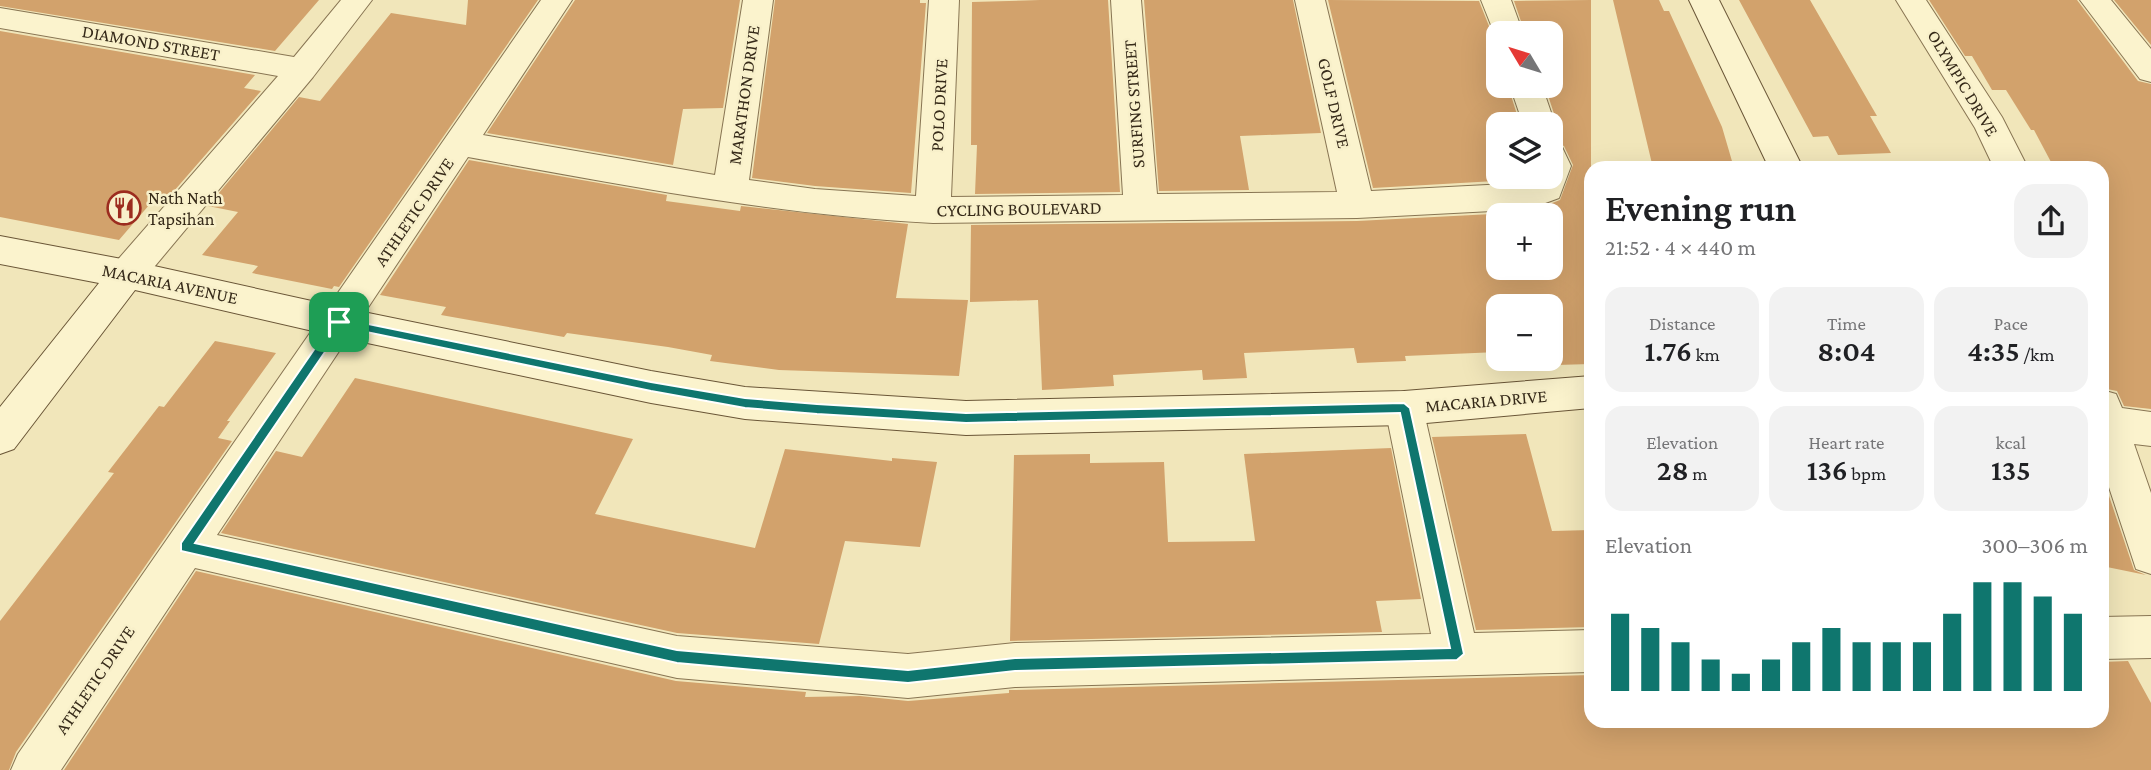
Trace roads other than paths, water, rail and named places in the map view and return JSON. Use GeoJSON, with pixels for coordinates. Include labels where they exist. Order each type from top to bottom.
{"type":"FeatureCollection","features":[{"type":"Feature","properties":{"kind":"street"},"geometry":{"type":"LineString","coordinates":[[15,21],[54,0]]}},
{"type":"Feature","properties":{"kind":"street"},"geometry":{"type":"LineString","coordinates":[[0,437],[127,274],[302,69],[357,0]]}},
{"type":"Feature","properties":{"kind":"street","name":"ATHLETIC DRIVE"},"geometry":{"type":"LineString","coordinates":[[34,770],[557,0]]}},
{"type":"Feature","properties":{"kind":"street","name":"MARATHON DRIVE"},"geometry":{"type":"LineString","coordinates":[[730,190],[758,0]]}},
{"type":"Feature","properties":{"kind":"street","name":"POLO DRIVE"},"geometry":{"type":"LineString","coordinates":[[933,210],[944,0]]}},
{"type":"Feature","properties":{"kind":"street","name":"SURFING STREET"},"geometry":{"type":"LineString","coordinates":[[1126,0],[1141,207]]}},
{"type":"Feature","properties":{"kind":"street","name":"GOLF DRIVE"},"geometry":{"type":"LineString","coordinates":[[1310,0],[1357,205]]}},
{"type":"Feature","properties":{"kind":"street"},"geometry":{"type":"LineString","coordinates":[[1496,0],[1504,21]]}},
{"type":"Feature","properties":{"kind":"street"},"geometry":{"type":"LineString","coordinates":[[1704,0],[1783,161]]}},
{"type":"Feature","properties":{"kind":"street","name":"OLYMPIC DRIVE"},"geometry":{"type":"LineString","coordinates":[[1911,0],[1990,125],[2008,161]]}},
{"type":"Feature","properties":{"kind":"street"},"geometry":{"type":"LineString","coordinates":[[2095,0],[2151,71]]}},
{"type":"Feature","properties":{"kind":"street","name":"DIAMOND STREET"},"geometry":{"type":"LineString","coordinates":[[15,21],[302,69]]}},
{"type":"Feature","properties":{"kind":"street","name":"CYCLING BOULEVARD"},"geometry":{"type":"LineString","coordinates":[[460,143],[730,190],[877,208],[933,210],[1357,205],[1529,196],[1547,189]]}},
{"type":"Feature","properties":{"kind":"street","name":"MACARIA AVENUE"},"geometry":{"type":"LineString","coordinates":[[0,250],[127,274],[339,322]]}},
{"type":"Feature","properties":{"kind":"street","name":"MACARIA DRIVE"},"geometry":{"type":"LineString","coordinates":[[339,322],[651,387],[745,403],[966,418],[1404,408],[1584,393]]}},
{"type":"Feature","properties":{"kind":"street"},"geometry":{"type":"LineString","coordinates":[[1404,408],[1457,654]]}},
{"type":"Feature","properties":{"kind":"street"},"geometry":{"type":"LineString","coordinates":[[2109,415],[2151,429]]}},
{"type":"Feature","properties":{"kind":"street"},"geometry":{"type":"LineString","coordinates":[[2109,426],[2151,555]]}},
{"type":"Feature","properties":{"kind":"street"},"geometry":{"type":"LineString","coordinates":[[186,547],[677,657],[881,674],[908,676],[1015,665],[1584,651]]}},
{"type":"Feature","properties":{"kind":"street"},"geometry":{"type":"LineString","coordinates":[[2109,638],[2151,637]]}},
{"type":"Feature","properties":{"kind":"place","name":"Nath Nath Tapsihan"},"geometry":{"type":"Point","coordinates":[124,208]}}]}
